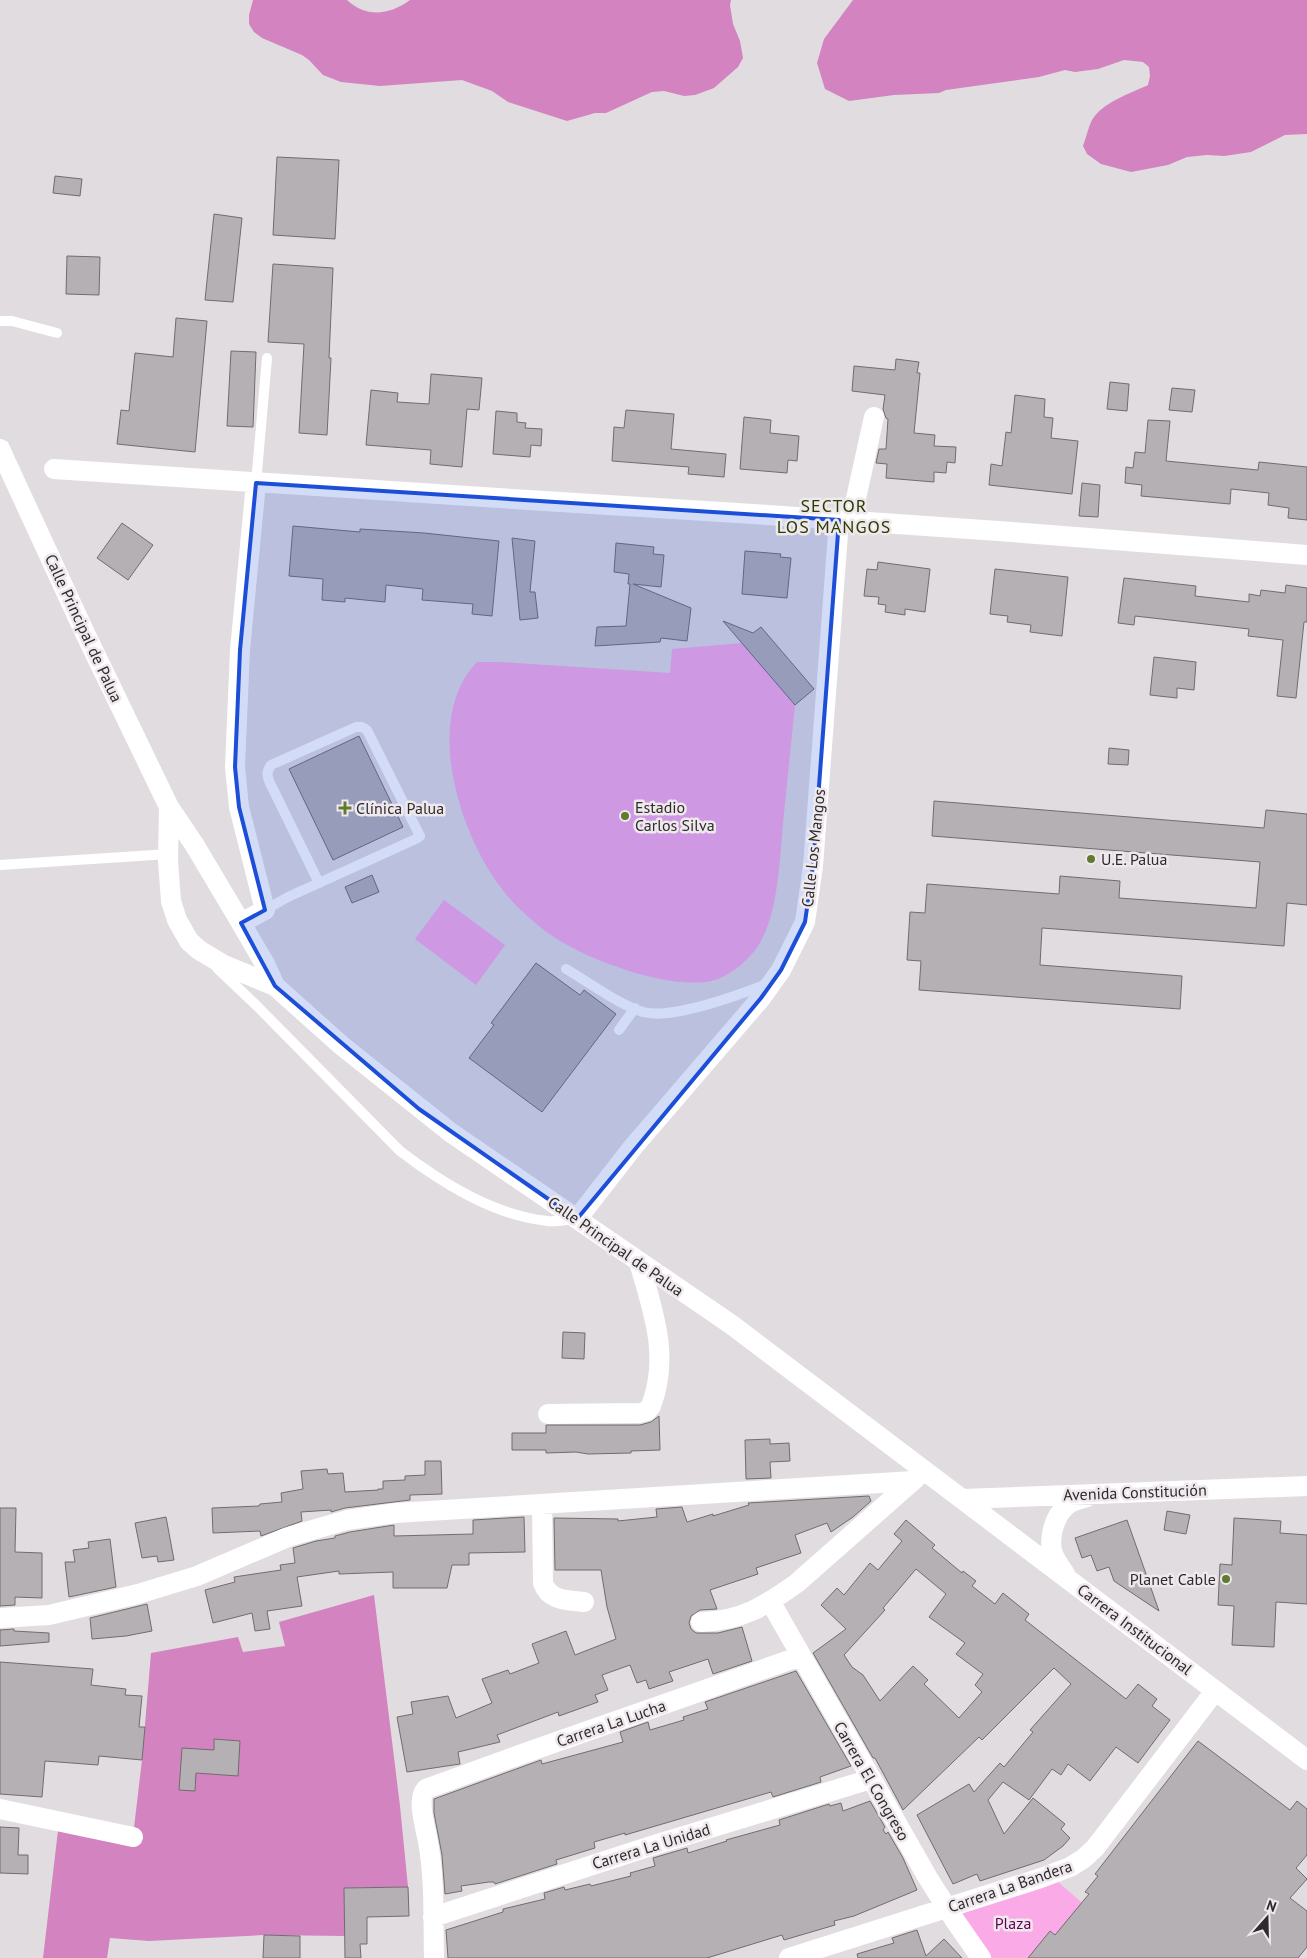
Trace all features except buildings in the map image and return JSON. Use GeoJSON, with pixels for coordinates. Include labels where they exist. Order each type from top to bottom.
{"type":"FeatureCollection","features":[{"type":"Feature","properties":{"kind":"street","name":"Calle Los Mangos"},"geometry":{"type":"LineString","coordinates":[[577,1219],[633,1147],[762,998],[781,970],[805,922],[809,904],[845,520],[874,416]]}},
{"type":"Feature","properties":{"kind":"street","name":"Calle Principal de Palua"},"geometry":{"type":"LineString","coordinates":[[0,449],[88,640],[169,807],[194,844],[241,923],[265,964],[274,986]]}},
{"type":"Feature","properties":{"kind":"street"},"geometry":{"type":"LineString","coordinates":[[54,469],[845,520],[1307,555]]}},
{"type":"Feature","properties":{"kind":"street"},"geometry":{"type":"LineString","coordinates":[[241,923],[266,910],[239,807],[235,767],[240,650],[256,483]]}},
{"type":"Feature","properties":{"kind":"street","name":"Calle Principal de Palua"},"geometry":{"type":"LineString","coordinates":[[169,807],[171,901],[177,920],[188,941],[224,965],[274,986],[341,1045],[419,1109],[737,1329],[919,1476],[962,1499]]}},
{"type":"Feature","properties":{"kind":"street"},"geometry":{"type":"LineString","coordinates":[[548,1414],[640,1413],[646,1411],[651,1406],[660,1366],[659,1344],[656,1317],[639,1262]]}},
{"type":"Feature","properties":{"kind":"street"},"geometry":{"type":"LineString","coordinates":[[0,1618],[49,1615],[168,1586],[197,1576],[288,1537],[347,1520],[396,1513],[660,1498],[919,1476]]}},
{"type":"Feature","properties":{"kind":"street"},"geometry":{"type":"LineString","coordinates":[[701,1622],[721,1621],[747,1614],[797,1583],[919,1476]]}},
{"type":"Feature","properties":{"kind":"street","name":"Avenida Constitución"},"geometry":{"type":"LineString","coordinates":[[962,1499],[1307,1486]]}},
{"type":"Feature","properties":{"kind":"street"},"geometry":{"type":"LineString","coordinates":[[1067,1578],[1053,1553],[1051,1538],[1054,1525],[1066,1506],[1076,1500],[1095,1494]]}},
{"type":"Feature","properties":{"kind":"street","name":"Carrera Institucional"},"geometry":{"type":"LineString","coordinates":[[962,1499],[1307,1760]]}},
{"type":"Feature","properties":{"kind":"street"},"geometry":{"type":"LineString","coordinates":[[542,1504],[543,1583],[545,1590],[561,1600],[584,1602]]}},
{"type":"Feature","properties":{"kind":"street","name":"Carrera El Congreso"},"geometry":{"type":"LineString","coordinates":[[770,1601],[946,1908],[981,1958]]}},
{"type":"Feature","properties":{"kind":"street","name":"Carrera La Lucha"},"geometry":{"type":"LineString","coordinates":[[433,1917],[430,1863],[421,1804],[422,1793],[426,1789],[525,1752],[801,1656]]}},
{"type":"Feature","properties":{"kind":"street","name":"Carrera La Bandera"},"geometry":{"type":"LineString","coordinates":[[789,1958],[1050,1875],[1070,1867],[1083,1859],[1116,1823],[1216,1691]]}},
{"type":"Feature","properties":{"kind":"street","name":"Carrera La Unidad"},"geometry":{"type":"LineString","coordinates":[[433,1917],[651,1846],[871,1779]]}},
{"type":"Feature","properties":{"kind":"street"},"geometry":{"type":"LineString","coordinates":[[0,1809],[134,1837]]}},
{"type":"Feature","properties":{"kind":"street"},"geometry":{"type":"LineString","coordinates":[[433,1917],[434,1958]]}},
{"type":"Feature","properties":{"kind":"lane"},"geometry":{"type":"LineString","coordinates":[[0,321],[12,321],[57,333]]}},
{"type":"Feature","properties":{"kind":"lane"},"geometry":{"type":"LineString","coordinates":[[256,483],[267,358]]}},
{"type":"Feature","properties":{"kind":"lane"},"geometry":{"type":"LineString","coordinates":[[266,910],[420,836],[367,730],[362,727],[356,727],[271,765],[268,770],[267,775],[270,783],[319,883]]}},
{"type":"Feature","properties":{"kind":"lane"},"geometry":{"type":"LineString","coordinates":[[0,865],[169,854]]}},
{"type":"Feature","properties":{"kind":"lane"},"geometry":{"type":"LineString","coordinates":[[188,941],[256,1005],[400,1151],[420,1166],[490,1205],[519,1216],[549,1221],[577,1219]]}},
{"type":"Feature","properties":{"kind":"lane"},"geometry":{"type":"LineString","coordinates":[[566,969],[644,1012],[659,1013],[694,1008],[772,982]]}},
{"type":"Feature","properties":{"kind":"lane"},"geometry":{"type":"LineString","coordinates":[[618,1030],[636,1008]]}},
{"type":"Feature","properties":{"kind":"highlighted area"},"geometry":{"type":"Polygon","coordinates":[[[256,483],[839,520],[813,866],[805,922],[781,970],[761,998],[577,1219],[419,1109],[275,986],[241,923],[265,910],[239,807],[235,767],[240,650],[256,483]]]}},
{"type":"Feature","properties":{"kind":"green space","name":"Estadio Carlos Silva"},"geometry":{"type":"Polygon","coordinates":[[[742,643],[795,705],[777,886],[770,919],[765,934],[758,946],[743,963],[725,976],[711,981],[693,983],[650,977],[626,970],[582,953],[548,933],[518,907],[502,889],[473,839],[461,808],[453,777],[450,745],[452,714],[461,686],[477,662],[670,673],[672,649],[742,643]]]}},
{"type":"Feature","properties":{"kind":"green space"},"geometry":{"type":"Polygon","coordinates":[[[444,900],[505,945],[476,985],[415,939],[444,900]]]}},
{"type":"Feature","properties":{"kind":"green space","name":"Plaza"},"geometry":{"type":"Polygon","coordinates":[[[1050,1875],[1087,1907],[1061,1940],[1050,1931],[1028,1958],[981,1958],[954,1919],[992,1893],[1050,1875]]]}},
{"type":"Feature","properties":{"kind":"shaded area"},"geometry":{"type":"Polygon","coordinates":[[[253,0],[347,0],[362,10],[378,12],[394,9],[410,0],[731,0],[733,24],[740,41],[743,58],[738,67],[714,88],[695,95],[684,96],[664,91],[652,92],[606,113],[595,113],[567,121],[508,102],[492,91],[462,80],[380,86],[341,82],[323,75],[302,55],[262,38],[254,32],[249,24],[253,0]]]}},
{"type":"Feature","properties":{"kind":"shaded area"},"geometry":{"type":"Polygon","coordinates":[[[853,0],[1307,0],[1307,134],[1285,135],[1251,152],[1224,156],[1187,157],[1168,165],[1131,172],[1101,164],[1087,154],[1083,146],[1092,120],[1110,103],[1148,85],[1150,76],[1149,67],[1143,62],[1124,60],[1098,69],[1075,72],[1065,70],[1039,77],[946,90],[939,93],[894,95],[849,101],[825,89],[817,63],[824,39],[853,0]]]}},
{"type":"Feature","properties":{"kind":"shaded area"},"geometry":{"type":"Polygon","coordinates":[[[374,1595],[408,1887],[344,1888],[345,1936],[264,1935],[149,1941],[110,1938],[107,1958],[43,1958],[59,1822],[133,1836],[142,1760],[151,1653],[238,1637],[243,1652],[285,1646],[279,1622],[374,1595]]]}},
{"type":"Feature","properties":{"kind":"place","name":"Clínica Palua"},"geometry":{"type":"Point","coordinates":[345,808]}},
{"type":"Feature","properties":{"kind":"place","name":"Estadio Carlos Silva"},"geometry":{"type":"Point","coordinates":[625,816]}},
{"type":"Feature","properties":{"kind":"place","name":"U.E. Palua"},"geometry":{"type":"Point","coordinates":[1091,859]}},
{"type":"Feature","properties":{"kind":"place","name":"Planet Cable"},"geometry":{"type":"Point","coordinates":[1226,1579]}},
{"type":"Feature","properties":{"kind":"district","name":"SECTOR LOS MANGOS"},"geometry":{"type":"Point","coordinates":[834,515]}}]}
